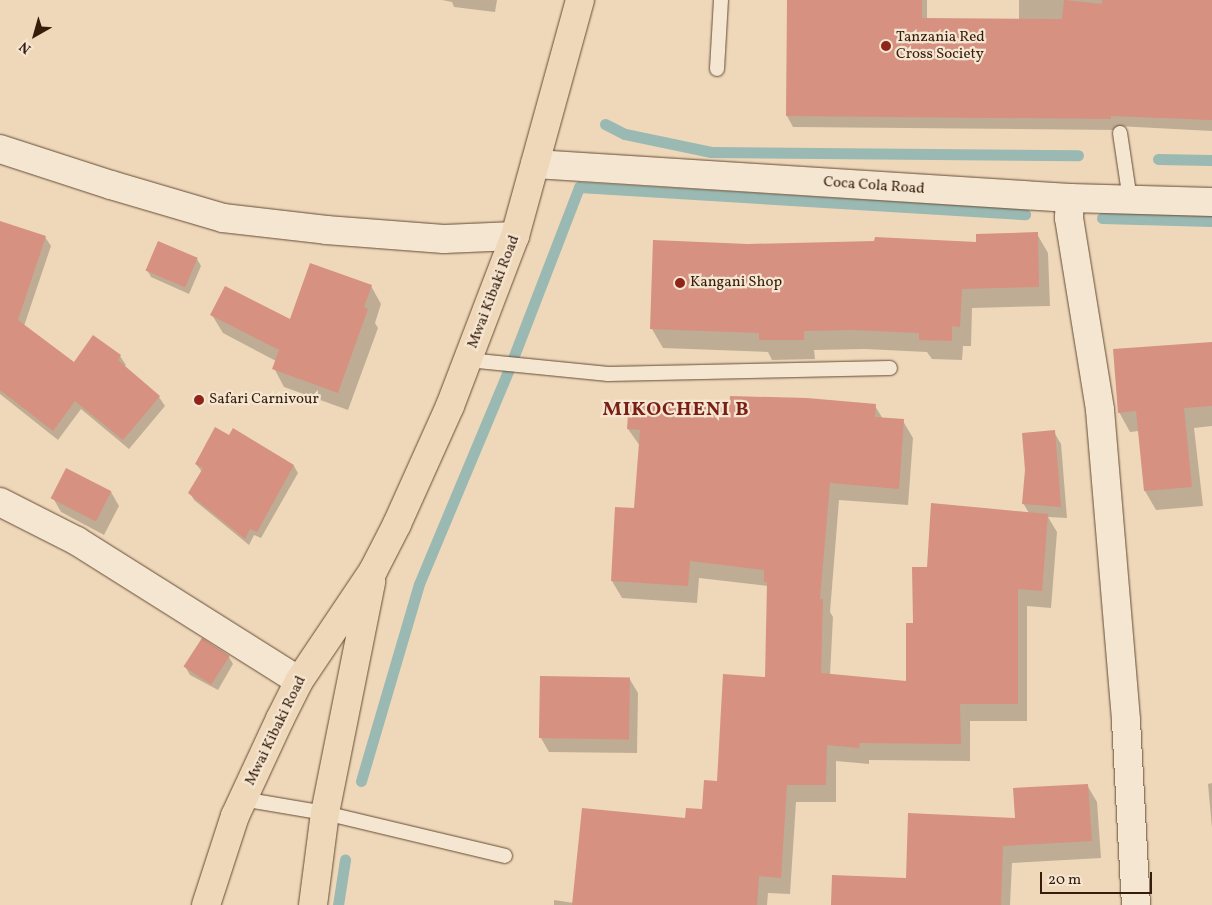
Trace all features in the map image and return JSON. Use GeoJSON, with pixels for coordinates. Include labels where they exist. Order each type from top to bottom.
{"type":"FeatureCollection","features":[{"type":"Feature","properties":{"kind":"main road","name":"Mwai Kibaki Road"},"geometry":{"type":"LineString","coordinates":[[206,905],[242,799],[299,681],[373,571],[401,515],[468,360],[515,236],[580,0]]}},
{"type":"Feature","properties":{"kind":"main road","name":"Mwai Kibaki Road"},"geometry":{"type":"LineString","coordinates":[[313,905],[325,813],[373,571]]}},
{"type":"Feature","properties":{"kind":"street"},"geometry":{"type":"LineString","coordinates":[[0,149],[111,185],[223,218],[326,230],[444,239],[515,236]]}},
{"type":"Feature","properties":{"kind":"street","name":"Coca Cola Road"},"geometry":{"type":"LineString","coordinates":[[535,164],[1070,198],[1212,202]]}},
{"type":"Feature","properties":{"kind":"street"},"geometry":{"type":"LineString","coordinates":[[1070,198],[1069,218],[1100,410],[1126,721],[1136,905]]}},
{"type":"Feature","properties":{"kind":"street"},"geometry":{"type":"LineString","coordinates":[[0,502],[77,541],[299,681]]}},
{"type":"Feature","properties":{"kind":"lane"},"geometry":{"type":"LineString","coordinates":[[717,69],[721,0]]}},
{"type":"Feature","properties":{"kind":"lane"},"geometry":{"type":"LineString","coordinates":[[1120,132],[1130,200]]}},
{"type":"Feature","properties":{"kind":"lane"},"geometry":{"type":"LineString","coordinates":[[468,360],[608,374],[890,368]]}},
{"type":"Feature","properties":{"kind":"lane"},"geometry":{"type":"LineString","coordinates":[[242,799],[325,813],[504,856]]}},
{"type":"Feature","properties":{"kind":"building"},"geometry":{"type":"Polygon","coordinates":[[[787,0],[922,0],[922,18],[1062,19],[1064,0],[1102,4],[1102,0],[1212,0],[1212,120],[1111,116],[1111,119],[786,116],[787,0]]]}},
{"type":"Feature","properties":{"kind":"building"},"geometry":{"type":"Polygon","coordinates":[[[0,221],[46,236],[18,320],[74,362],[93,335],[121,355],[118,360],[160,396],[123,440],[75,401],[53,431],[0,390],[0,221]]]}},
{"type":"Feature","properties":{"kind":"building"},"geometry":{"type":"Polygon","coordinates":[[[1038,232],[1039,287],[962,289],[960,327],[952,326],[952,341],[919,340],[919,333],[853,330],[804,331],[804,340],[759,340],[759,333],[650,329],[653,240],[748,244],[874,241],[875,237],[976,242],[976,234],[1038,232]]]}},
{"type":"Feature","properties":{"kind":"building"},"geometry":{"type":"Polygon","coordinates":[[[158,241],[198,258],[185,287],[145,270],[158,241]]]}},
{"type":"Feature","properties":{"kind":"building"},"geometry":{"type":"Polygon","coordinates":[[[310,263],[372,285],[364,307],[368,309],[338,393],[272,369],[279,350],[210,315],[225,286],[290,319],[310,263]]]}},
{"type":"Feature","properties":{"kind":"building"},"geometry":{"type":"Polygon","coordinates":[[[1212,342],[1212,406],[1184,408],[1192,487],[1144,491],[1136,411],[1118,413],[1113,349],[1212,342]]]}},
{"type":"Feature","properties":{"kind":"building"},"geometry":{"type":"Polygon","coordinates":[[[730,396],[807,398],[876,404],[875,417],[904,419],[899,489],[830,483],[820,599],[823,599],[821,673],[906,681],[906,623],[913,623],[912,567],[927,567],[931,503],[1048,514],[1042,591],[1018,589],[1018,704],[960,704],[961,744],[860,743],[859,748],[827,745],[826,785],[787,785],[781,878],[759,876],[757,905],[572,905],[582,808],[685,818],[686,808],[702,809],[704,780],[717,781],[723,674],[765,677],[767,582],[764,582],[764,570],[690,561],[688,586],[611,581],[615,507],[634,508],[640,430],[627,429],[629,401],[729,408],[730,396]]]}},
{"type":"Feature","properties":{"kind":"building"},"geometry":{"type":"Polygon","coordinates":[[[215,427],[229,435],[233,428],[294,465],[257,532],[250,529],[245,539],[188,493],[203,468],[195,464],[215,427]]]}},
{"type":"Feature","properties":{"kind":"building"},"geometry":{"type":"Polygon","coordinates":[[[1055,430],[1061,507],[1022,504],[1025,470],[1022,433],[1055,430]]]}},
{"type":"Feature","properties":{"kind":"building"},"geometry":{"type":"Polygon","coordinates":[[[66,468],[111,491],[96,521],[51,498],[66,468]]]}},
{"type":"Feature","properties":{"kind":"building"},"geometry":{"type":"Polygon","coordinates":[[[202,638],[230,656],[211,684],[183,667],[202,638]]]}},
{"type":"Feature","properties":{"kind":"building"},"geometry":{"type":"Polygon","coordinates":[[[540,676],[630,678],[629,740],[539,738],[540,676]]]}},
{"type":"Feature","properties":{"kind":"building"},"geometry":{"type":"Polygon","coordinates":[[[1088,784],[1092,841],[1003,846],[1001,905],[831,905],[832,875],[906,878],[908,813],[1015,818],[1013,788],[1088,784]]]}},
{"type":"Feature","properties":{"kind":"waterway"},"geometry":{"type":"LineString","coordinates":[[605,124],[625,134],[711,152],[1078,155]]}},
{"type":"Feature","properties":{"kind":"waterway"},"geometry":{"type":"LineString","coordinates":[[1158,159],[1212,160]]}},
{"type":"Feature","properties":{"kind":"waterway"},"geometry":{"type":"LineString","coordinates":[[361,781],[419,584],[510,366],[579,187],[1025,214]]}},
{"type":"Feature","properties":{"kind":"waterway"},"geometry":{"type":"LineString","coordinates":[[1102,218],[1212,221]]}},
{"type":"Feature","properties":{"kind":"waterway"},"geometry":{"type":"LineString","coordinates":[[338,905],[345,860]]}},
{"type":"Feature","properties":{"kind":"place","name":"Tanzania Red Cross Society"},"geometry":{"type":"Point","coordinates":[886,46]}},
{"type":"Feature","properties":{"kind":"place","name":"Kangani Shop"},"geometry":{"type":"Point","coordinates":[680,283]}},
{"type":"Feature","properties":{"kind":"place","name":"Safari Carnivour"},"geometry":{"type":"Point","coordinates":[199,400]}},
{"type":"Feature","properties":{"kind":"district","name":"MIKOCHENI B"},"geometry":{"type":"Point","coordinates":[676,410]}}]}
